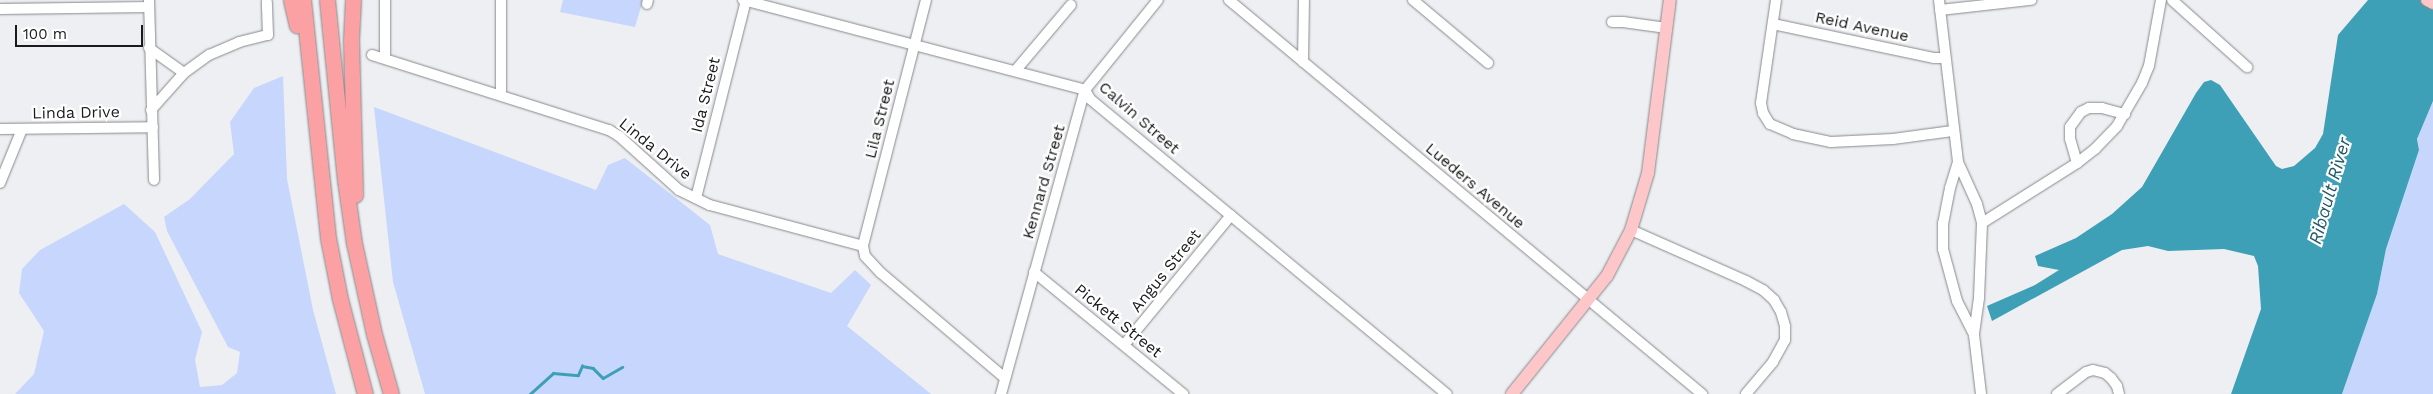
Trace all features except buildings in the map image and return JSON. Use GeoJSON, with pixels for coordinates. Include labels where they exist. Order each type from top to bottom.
{"type":"FeatureCollection","features":[{"type":"Feature","properties":{"kind":"highway"},"geometry":{"type":"LineString","coordinates":[[291,0],[312,104]]}},
{"type":"Feature","properties":{"kind":"highway"},"geometry":{"type":"LineString","coordinates":[[303,0],[312,104],[328,238],[340,298],[366,394]]}},
{"type":"Feature","properties":{"kind":"highway"},"geometry":{"type":"LineString","coordinates":[[327,0],[345,180],[360,274],[391,394]]}},
{"type":"Feature","properties":{"kind":"highway"},"geometry":{"type":"LineString","coordinates":[[353,0],[351,40],[355,191],[360,274]]}},
{"type":"Feature","properties":{"kind":"main road"},"geometry":{"type":"LineString","coordinates":[[1512,394],[1589,301],[1607,276],[1630,230],[1648,173],[1670,0]]}},
{"type":"Feature","properties":{"kind":"main road"},"geometry":{"type":"LineString","coordinates":[[2427,0],[2433,3]]}},
{"type":"Feature","properties":{"kind":"street"},"geometry":{"type":"LineString","coordinates":[[384,0],[385,58]]}},
{"type":"Feature","properties":{"kind":"street"},"geometry":{"type":"LineString","coordinates":[[501,0],[501,95]]}},
{"type":"Feature","properties":{"kind":"street","name":"Calvin Street"},"geometry":{"type":"LineString","coordinates":[[745,0],[1016,70],[1085,90],[1090,99],[1448,394]]}},
{"type":"Feature","properties":{"kind":"street","name":"Ida Street"},"geometry":{"type":"LineString","coordinates":[[696,198],[745,0]]}},
{"type":"Feature","properties":{"kind":"street","name":"Lila Street"},"geometry":{"type":"LineString","coordinates":[[864,251],[926,0]]}},
{"type":"Feature","properties":{"kind":"street","name":"Kennard Street"},"geometry":{"type":"LineString","coordinates":[[1001,394],[1085,90],[1158,0]]}},
{"type":"Feature","properties":{"kind":"street","name":"Lueders Avenue"},"geometry":{"type":"LineString","coordinates":[[1229,0],[1702,394]]}},
{"type":"Feature","properties":{"kind":"street"},"geometry":{"type":"LineString","coordinates":[[1304,0],[1304,62]]}},
{"type":"Feature","properties":{"kind":"street"},"geometry":{"type":"LineString","coordinates":[[1413,0],[1488,62]]}},
{"type":"Feature","properties":{"kind":"street"},"geometry":{"type":"LineString","coordinates":[[1776,0],[1761,103],[1766,119],[1776,128],[1838,142],[1893,139],[1952,131]]}},
{"type":"Feature","properties":{"kind":"street"},"geometry":{"type":"LineString","coordinates":[[1981,394],[1974,335],[1979,298],[1982,223],[1977,204],[1958,162],[1952,131],[1939,5],[2031,0]]}},
{"type":"Feature","properties":{"kind":"street"},"geometry":{"type":"LineString","coordinates":[[1982,223],[2077,163],[2107,137],[2125,114],[2149,66],[2161,0]]}},
{"type":"Feature","properties":{"kind":"street"},"geometry":{"type":"LineString","coordinates":[[2172,0],[2248,67]]}},
{"type":"Feature","properties":{"kind":"street"},"geometry":{"type":"LineString","coordinates":[[151,110],[184,73],[223,47],[268,35],[267,2]]}},
{"type":"Feature","properties":{"kind":"street"},"geometry":{"type":"LineString","coordinates":[[0,9],[149,4],[154,180]]}},
{"type":"Feature","properties":{"kind":"street"},"geometry":{"type":"LineString","coordinates":[[1016,70],[1071,5]]}},
{"type":"Feature","properties":{"kind":"street"},"geometry":{"type":"LineString","coordinates":[[1612,22],[1667,28]]}},
{"type":"Feature","properties":{"kind":"street","name":"Reid Avenue"},"geometry":{"type":"LineString","coordinates":[[1773,24],[1934,58],[1944,58]]}},
{"type":"Feature","properties":{"kind":"street"},"geometry":{"type":"LineString","coordinates":[[149,48],[184,73]]}},
{"type":"Feature","properties":{"kind":"street","name":"Linda Drive"},"geometry":{"type":"LineString","coordinates":[[372,55],[609,130],[619,136],[679,190],[740,214],[864,251]]}},
{"type":"Feature","properties":{"kind":"street"},"geometry":{"type":"LineString","coordinates":[[2077,163],[2070,139],[2070,127],[2080,112],[2089,108],[2102,108],[2125,114]]}},
{"type":"Feature","properties":{"kind":"street","name":"Linda Drive"},"geometry":{"type":"LineString","coordinates":[[0,129],[153,127]]}},
{"type":"Feature","properties":{"kind":"street"},"geometry":{"type":"LineString","coordinates":[[0,183],[22,129]]}},
{"type":"Feature","properties":{"kind":"street"},"geometry":{"type":"LineString","coordinates":[[1958,162],[1950,188],[1943,223],[1943,249],[1957,301],[1974,335]]}},
{"type":"Feature","properties":{"kind":"street","name":"Angus Street"},"geometry":{"type":"LineString","coordinates":[[1124,345],[1231,215]]}},
{"type":"Feature","properties":{"kind":"street"},"geometry":{"type":"LineString","coordinates":[[1630,230],[1746,281],[1763,290],[1774,300],[1781,312],[1785,326],[1785,340],[1773,362],[1746,394]]}},
{"type":"Feature","properties":{"kind":"street"},"geometry":{"type":"LineString","coordinates":[[864,251],[881,273],[1005,378]]}},
{"type":"Feature","properties":{"kind":"street","name":"Pickett Street"},"geometry":{"type":"LineString","coordinates":[[1034,272],[1183,394]]}},
{"type":"Feature","properties":{"kind":"street"},"geometry":{"type":"LineString","coordinates":[[2057,394],[2086,372],[2093,370],[2105,373],[2111,378],[2119,394]]}},
{"type":"Feature","properties":{"kind":"shaded area"},"geometry":{"type":"Polygon","coordinates":[[[563,0],[643,0],[635,27],[560,12],[563,0]]]}},
{"type":"Feature","properties":{"kind":"shaded area"},"geometry":{"type":"Polygon","coordinates":[[[283,76],[287,179],[313,310],[336,394],[15,394],[34,374],[44,331],[19,293],[22,269],[40,250],[124,204],[155,232],[202,332],[195,360],[200,387],[222,385],[237,373],[240,352],[228,347],[167,231],[164,217],[190,199],[234,154],[230,122],[254,88],[283,76]]]}},
{"type":"Feature","properties":{"kind":"shaded area"},"geometry":{"type":"Polygon","coordinates":[[[2433,101],[2433,394],[2342,394],[2377,294],[2386,249],[2419,150],[2417,139],[2433,101]]]}},
{"type":"Feature","properties":{"kind":"shaded area"},"geometry":{"type":"Polygon","coordinates":[[[374,107],[596,190],[608,165],[625,158],[710,225],[718,254],[831,293],[855,270],[871,285],[847,326],[931,394],[425,394],[393,282],[374,107]]]}},
{"type":"Feature","properties":{"kind":"water","name":"Ribault River"},"geometry":{"type":"Polygon","coordinates":[[[2368,0],[2433,0],[2433,101],[2417,139],[2419,150],[2386,249],[2377,294],[2342,394],[2231,394],[2261,309],[2258,266],[2254,256],[2224,249],[2168,251],[2148,246],[2122,250],[1992,321],[1987,306],[2035,285],[2059,270],[2038,266],[2035,256],[2076,238],[2112,214],[2142,187],[2204,82],[2211,80],[2220,85],[2276,166],[2282,169],[2294,166],[2315,148],[2323,134],[2338,35],[2368,0]]]}},
{"type":"Feature","properties":{"kind":"waterway"},"geometry":{"type":"LineString","coordinates":[[530,394],[553,373],[578,375],[582,366],[593,368],[603,378],[622,367]]}}]}
